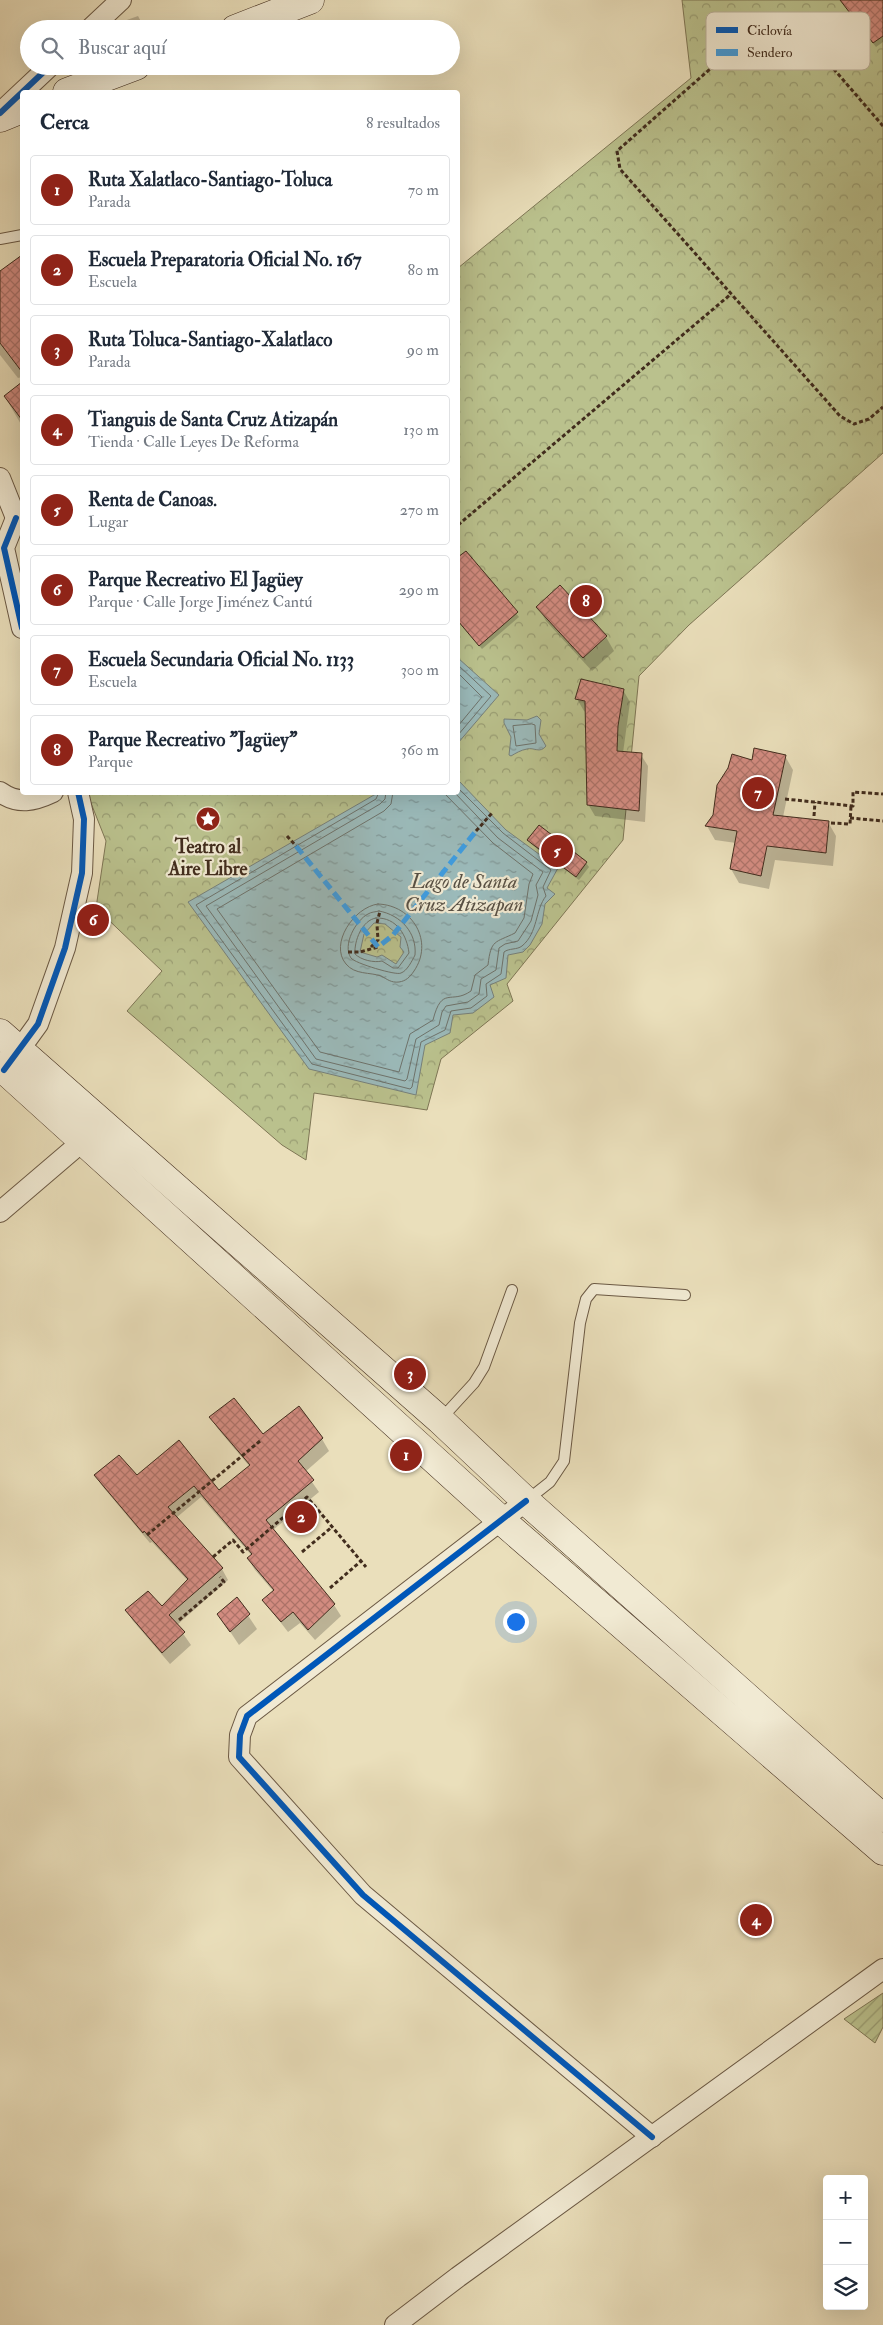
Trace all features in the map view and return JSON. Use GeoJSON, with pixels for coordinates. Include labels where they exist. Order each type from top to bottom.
{"type":"FeatureCollection","features":[{"type":"Feature","properties":{"kind":"main road"},"geometry":{"type":"LineString","coordinates":[[258,20],[310,0]]}},
{"type":"Feature","properties":{"kind":"main road"},"geometry":{"type":"LineString","coordinates":[[72,90],[112,75]]}},
{"type":"Feature","properties":{"kind":"main road"},"geometry":{"type":"LineString","coordinates":[[0,118],[20,111]]}},
{"type":"Feature","properties":{"kind":"main road"},"geometry":{"type":"LineString","coordinates":[[0,1033],[8,1062],[83,1141],[502,1521],[883,1851]]}},
{"type":"Feature","properties":{"kind":"main road"},"geometry":{"type":"LineString","coordinates":[[8,1062],[440,1420],[526,1501],[883,1818]]}},
{"type":"Feature","properties":{"kind":"street"},"geometry":{"type":"LineString","coordinates":[[100,20],[121,0]]}},
{"type":"Feature","properties":{"kind":"street"},"geometry":{"type":"LineString","coordinates":[[24,90],[40,75]]}},
{"type":"Feature","properties":{"kind":"street"},"geometry":{"type":"LineString","coordinates":[[0,113],[20,94]]}},
{"type":"Feature","properties":{"kind":"street"},"geometry":{"type":"LineString","coordinates":[[0,478],[19,522],[9,546],[20,615]]}},
{"type":"Feature","properties":{"kind":"street"},"geometry":{"type":"LineString","coordinates":[[0,792],[16,801],[27,801],[44,795]]}},
{"type":"Feature","properties":{"kind":"street"},"geometry":{"type":"LineString","coordinates":[[8,1062],[38,1024],[66,948],[82,873],[84,819],[79,795]]}},
{"type":"Feature","properties":{"kind":"street"},"geometry":{"type":"LineString","coordinates":[[0,1212],[83,1141]]}},
{"type":"Feature","properties":{"kind":"street"},"geometry":{"type":"LineString","coordinates":[[526,1501],[248,1716],[240,1735],[239,1757],[363,1895],[652,2137]]}},
{"type":"Feature","properties":{"kind":"street"},"geometry":{"type":"LineString","coordinates":[[396,2325],[466,2271],[883,1969]]}},
{"type":"Feature","properties":{"kind":"lane"},"geometry":{"type":"LineString","coordinates":[[0,239],[20,235]]}},
{"type":"Feature","properties":{"kind":"lane"},"geometry":{"type":"LineString","coordinates":[[526,1501],[550,1482],[564,1461],[580,1323],[586,1299],[594,1289],[685,1295]]}},
{"type":"Feature","properties":{"kind":"lane"},"geometry":{"type":"LineString","coordinates":[[440,1420],[474,1383],[484,1367],[512,1290]]}},
{"type":"Feature","properties":{"kind":"path"},"geometry":{"type":"LineString","coordinates":[[709,70],[617,151],[620,169],[840,416],[854,424],[869,419],[883,407]]}},
{"type":"Feature","properties":{"kind":"path"},"geometry":{"type":"LineString","coordinates":[[835,70],[883,126]]}},
{"type":"Feature","properties":{"kind":"path"},"geometry":{"type":"LineString","coordinates":[[460,523],[731,294]]}},
{"type":"Feature","properties":{"kind":"path"},"geometry":{"type":"LineString","coordinates":[[831,823],[850,824],[853,792],[883,794]]}},
{"type":"Feature","properties":{"kind":"path"},"geometry":{"type":"LineString","coordinates":[[785,799],[851,805]]}},
{"type":"Feature","properties":{"kind":"path"},"geometry":{"type":"LineString","coordinates":[[814,816],[815,802]]}},
{"type":"Feature","properties":{"kind":"path"},"geometry":{"type":"LineString","coordinates":[[476,831],[492,813]]}},
{"type":"Feature","properties":{"kind":"path"},"geometry":{"type":"LineString","coordinates":[[850,818],[883,821]]}},
{"type":"Feature","properties":{"kind":"path"},"geometry":{"type":"LineString","coordinates":[[287,836],[296,846]]}},
{"type":"Feature","properties":{"kind":"path"},"geometry":{"type":"LineString","coordinates":[[371,948],[378,940],[377,924],[380,911]]}},
{"type":"Feature","properties":{"kind":"path"},"geometry":{"type":"LineString","coordinates":[[348,952],[360,952],[378,947]]}},
{"type":"Feature","properties":{"kind":"path"},"geometry":{"type":"LineString","coordinates":[[147,1535],[260,1441]]}},
{"type":"Feature","properties":{"kind":"path"},"geometry":{"type":"LineString","coordinates":[[213,1557],[233,1540],[243,1552],[306,1497],[366,1567]]}},
{"type":"Feature","properties":{"kind":"path"},"geometry":{"type":"LineString","coordinates":[[302,1552],[332,1526]]}},
{"type":"Feature","properties":{"kind":"path"},"geometry":{"type":"LineString","coordinates":[[330,1588],[361,1561]]}},
{"type":"Feature","properties":{"kind":"path"},"geometry":{"type":"LineString","coordinates":[[179,1620],[224,1582],[220,1577]]}},
{"type":"Feature","properties":{"kind":"green space"},"geometry":{"type":"Polygon","coordinates":[[[682,0],[883,0],[883,453],[689,625],[639,676],[623,840],[507,984],[513,1001],[441,1059],[427,1110],[314,1093],[306,1160],[282,1145],[127,1011],[162,971],[96,908],[106,841],[88,795],[460,795],[460,266],[691,78],[682,0]]]}},
{"type":"Feature","properties":{"kind":"green space"},"geometry":{"type":"Polygon","coordinates":[[[883,1993],[883,2027],[875,2043],[844,2019],[883,1993]]]}},
{"type":"Feature","properties":{"kind":"water"},"geometry":{"type":"Polygon","coordinates":[[[460,660],[499,695],[460,741],[460,660]]]}},
{"type":"Feature","properties":{"kind":"water"},"geometry":{"type":"Polygon","coordinates":[[[537,716],[541,720],[539,734],[546,746],[541,750],[527,749],[511,756],[509,755],[511,737],[504,719],[527,720],[537,716]]]}},
{"type":"Feature","properties":{"kind":"water","name":"Lago de Santa Cruz Atizapan"},"geometry":{"type":"Polygon","coordinates":[[[460,782],[506,830],[558,868],[547,888],[555,894],[545,904],[542,924],[530,945],[523,952],[508,955],[506,978],[490,985],[494,997],[473,1013],[453,1015],[450,1033],[425,1045],[416,1095],[309,1069],[188,902],[374,795],[460,795],[460,782]],[[374,923],[364,934],[360,952],[377,957],[382,955],[396,964],[404,952],[400,947],[401,937],[385,924],[374,923]]]}},
{"type":"Feature","properties":{"kind":"building"},"geometry":{"type":"Polygon","coordinates":[[[840,0],[883,0],[883,36],[873,43],[870,39],[870,12],[849,12],[840,0]]]}},
{"type":"Feature","properties":{"kind":"building"},"geometry":{"type":"Polygon","coordinates":[[[20,256],[20,369],[0,343],[0,271],[20,256]]]}},
{"type":"Feature","properties":{"kind":"building"},"geometry":{"type":"Polygon","coordinates":[[[20,384],[20,417],[4,396],[20,384]]]}},
{"type":"Feature","properties":{"kind":"building"},"geometry":{"type":"Polygon","coordinates":[[[466,551],[518,612],[479,646],[460,623],[460,556],[466,551]]]}},
{"type":"Feature","properties":{"kind":"building"},"geometry":{"type":"Polygon","coordinates":[[[560,585],[607,636],[583,658],[536,607],[560,585]]]}},
{"type":"Feature","properties":{"kind":"building"},"geometry":{"type":"Polygon","coordinates":[[[581,679],[624,689],[618,726],[617,751],[642,753],[639,811],[587,805],[585,701],[575,699],[581,679]]]}},
{"type":"Feature","properties":{"kind":"building"},"geometry":{"type":"Polygon","coordinates":[[[754,748],[786,755],[773,815],[829,821],[826,853],[767,846],[761,876],[730,869],[737,831],[705,826],[713,815],[717,785],[728,768],[732,754],[752,760],[754,748]]]}},
{"type":"Feature","properties":{"kind":"building"},"geometry":{"type":"Polygon","coordinates":[[[539,825],[587,862],[576,877],[527,840],[539,825]]]}},
{"type":"Feature","properties":{"kind":"building"},"geometry":{"type":"Polygon","coordinates":[[[234,1398],[263,1434],[299,1406],[323,1438],[298,1461],[314,1480],[266,1520],[335,1604],[308,1630],[293,1612],[281,1622],[262,1600],[274,1590],[247,1558],[252,1554],[194,1486],[168,1507],[223,1568],[169,1615],[185,1632],[162,1653],[125,1610],[148,1591],[162,1606],[188,1579],[144,1531],[143,1533],[94,1475],[119,1455],[137,1475],[179,1440],[219,1490],[250,1465],[209,1417],[234,1398]]]}},
{"type":"Feature","properties":{"kind":"building"},"geometry":{"type":"Polygon","coordinates":[[[237,1597],[250,1614],[230,1632],[217,1614],[237,1597]]]}},
{"type":"Feature","properties":{"kind":"marked path"},"geometry":{"type":"LineString","coordinates":[[296,846],[378,947],[393,935],[476,831]]}},
{"type":"Feature","properties":{"kind":"cycle path"},"geometry":{"type":"LineString","coordinates":[[24,90],[40,75]]}},
{"type":"Feature","properties":{"kind":"cycle path"},"geometry":{"type":"LineString","coordinates":[[0,113],[20,94]]}},
{"type":"Feature","properties":{"kind":"cycle path"},"geometry":{"type":"LineString","coordinates":[[16,518],[4,548],[20,619]]}},
{"type":"Feature","properties":{"kind":"cycle path"},"geometry":{"type":"LineString","coordinates":[[4,1070],[38,1024],[65,948],[82,873],[84,819],[79,795]]}},
{"type":"Feature","properties":{"kind":"cycle path"},"geometry":{"type":"LineString","coordinates":[[526,1501],[247,1716],[240,1735],[239,1757],[363,1895],[652,2137]]}},
{"type":"Feature","properties":{"kind":"place","name":"Parque Recreativo \"Jagüey\""},"geometry":{"type":"Point","coordinates":[586,601]}},
{"type":"Feature","properties":{"kind":"place","name":"Escuela Secundaria Oficial No. 1133"},"geometry":{"type":"Point","coordinates":[758,793]}},
{"type":"Feature","properties":{"kind":"place","name":"Teatro al Aire Libre"},"geometry":{"type":"Point","coordinates":[208,819]}},
{"type":"Feature","properties":{"kind":"place","name":"Renta de Canoas."},"geometry":{"type":"Point","coordinates":[557,851]}},
{"type":"Feature","properties":{"kind":"place","name":"Parque Recreativo El Jagüey"},"geometry":{"type":"Point","coordinates":[93,920]}},
{"type":"Feature","properties":{"kind":"place","name":"Ruta Toluca-Santiago-Xalatlaco"},"geometry":{"type":"Point","coordinates":[410,1374]}},
{"type":"Feature","properties":{"kind":"place","name":"Ruta Xalatlaco-Santiago-Toluca"},"geometry":{"type":"Point","coordinates":[406,1455]}},
{"type":"Feature","properties":{"kind":"place","name":"Escuela Preparatoria Oficial No. 167"},"geometry":{"type":"Point","coordinates":[301,1517]}},
{"type":"Feature","properties":{"kind":"place","name":"Tianguis de Santa Cruz Atizapán"},"geometry":{"type":"Point","coordinates":[756,1920]}}]}
